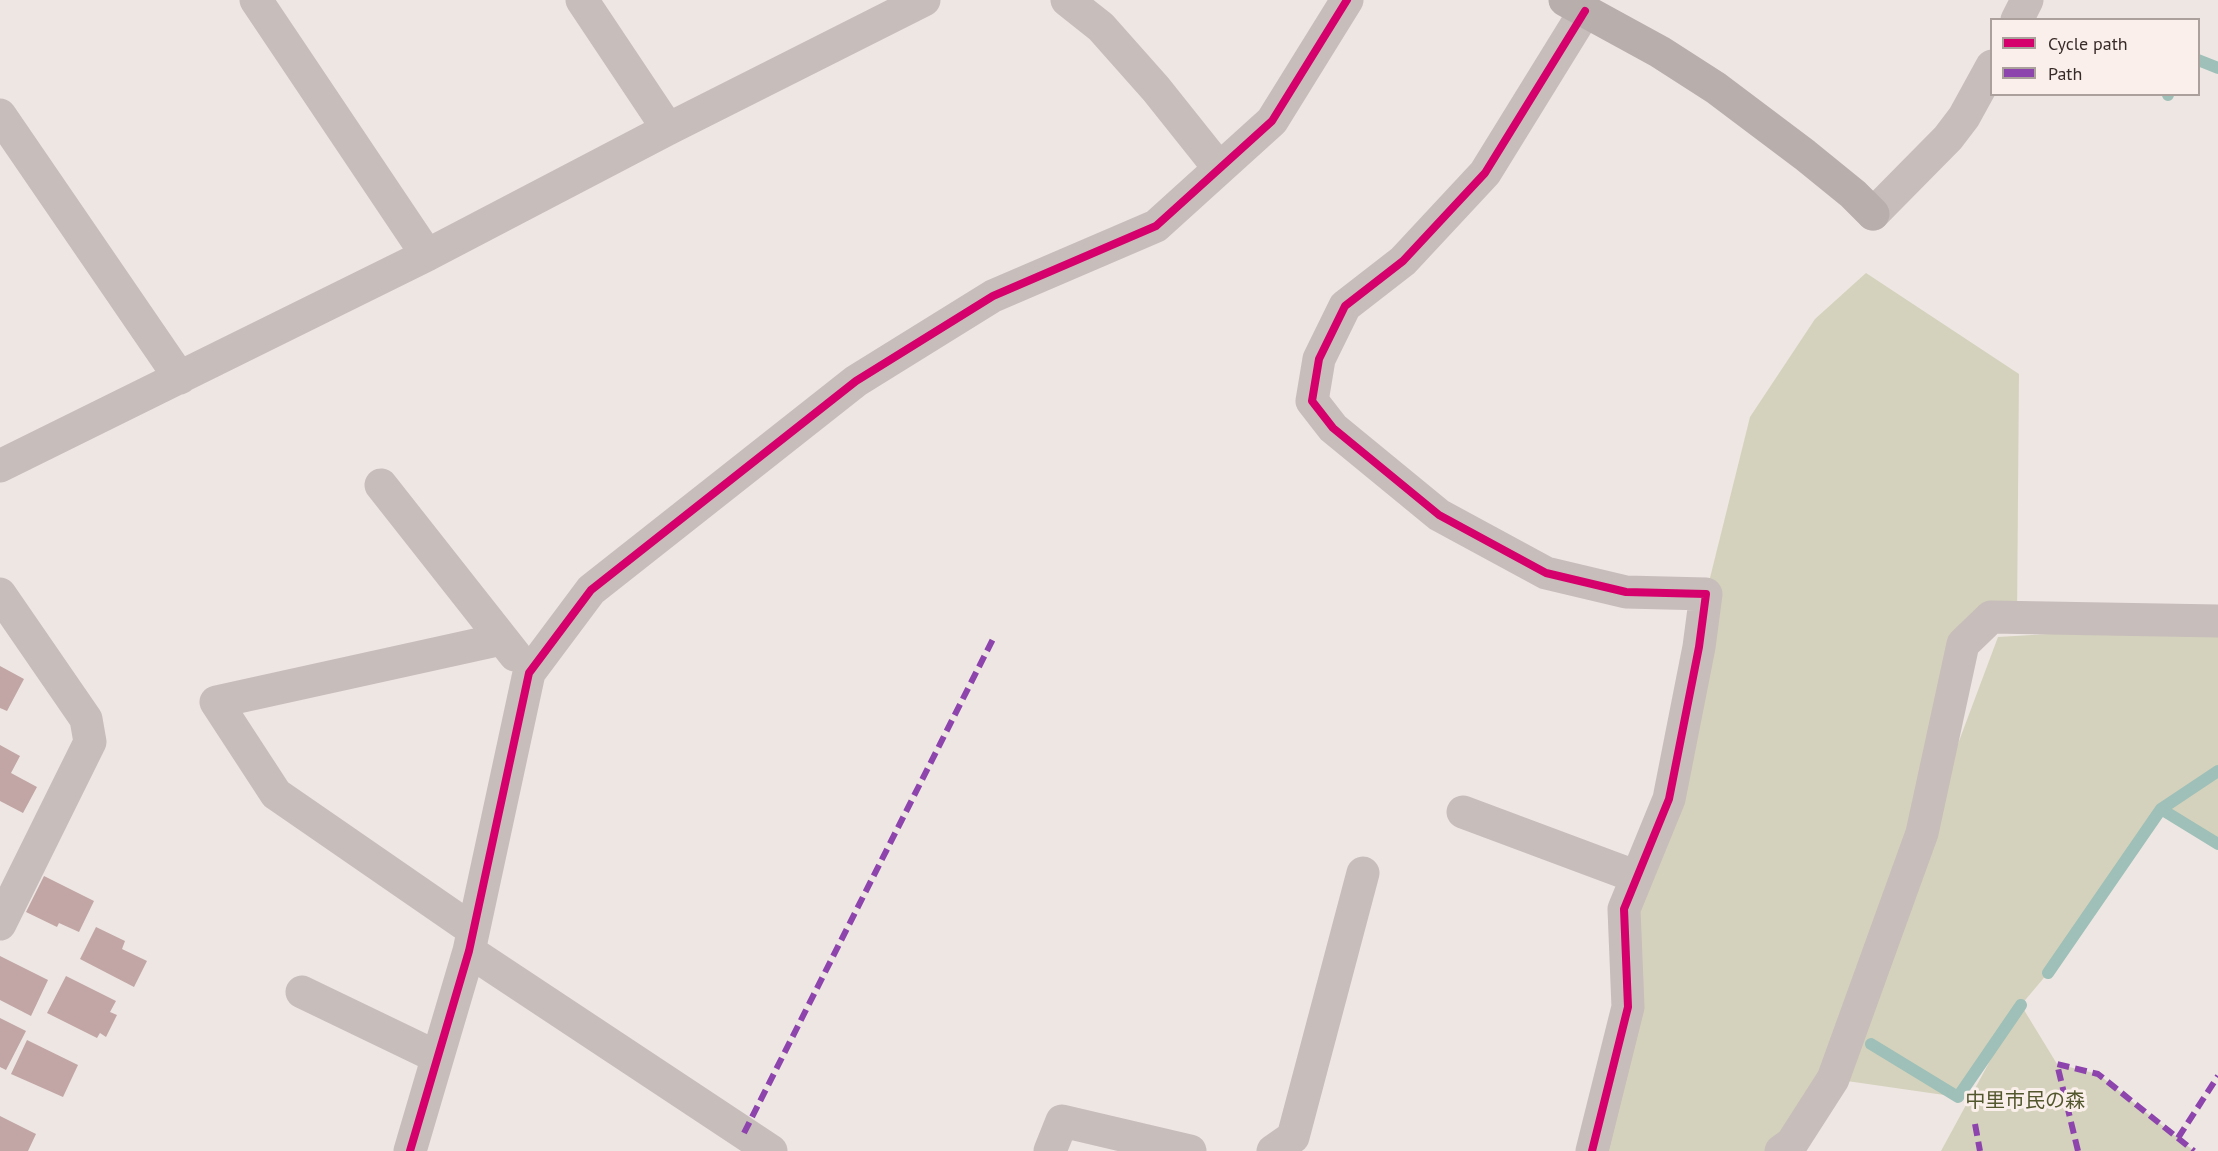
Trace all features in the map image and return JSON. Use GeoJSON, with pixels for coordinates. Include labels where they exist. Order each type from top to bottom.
{"type":"FeatureCollection","features":[{"type":"Feature","properties":{"kind":"street"},"geometry":{"type":"LineString","coordinates":[[256,0],[427,255]]}},
{"type":"Feature","properties":{"kind":"street"},"geometry":{"type":"LineString","coordinates":[[582,0],[668,129]]}},
{"type":"Feature","properties":{"kind":"street"},"geometry":{"type":"LineString","coordinates":[[1067,0],[1101,27],[1156,89],[1220,168]]}},
{"type":"Feature","properties":{"kind":"street"},"geometry":{"type":"LineString","coordinates":[[434,1151],[414,1136],[471,941],[529,673],[591,590],[856,381],[993,296],[1156,226],[1272,121],[1347,0]]}},
{"type":"Feature","properties":{"kind":"street"},"geometry":{"type":"LineString","coordinates":[[2018,18],[2027,0]]}},
{"type":"Feature","properties":{"kind":"street"},"geometry":{"type":"LineString","coordinates":[[0,466],[427,255],[918,1]]}},
{"type":"Feature","properties":{"kind":"street"},"geometry":{"type":"LineString","coordinates":[[1592,1151],[1628,1007],[1624,909],[1669,799],[1700,647],[1706,594],[1626,592],[1546,573],[1439,515],[1333,428],[1312,400],[1319,359],[1345,306],[1403,261],[1485,172],[1575,5],[1660,52],[1725,95],[1805,154],[1873,214],[1948,138],[1964,117],[1990,70]]}},
{"type":"Feature","properties":{"kind":"street"},"geometry":{"type":"LineString","coordinates":[[0,115],[180,378]]}},
{"type":"Feature","properties":{"kind":"street"},"geometry":{"type":"LineString","coordinates":[[381,485],[529,673]]}},
{"type":"Feature","properties":{"kind":"street"},"geometry":{"type":"LineString","coordinates":[[0,594],[86,719],[90,742],[9,885],[0,924]]}},
{"type":"Feature","properties":{"kind":"street"},"geometry":{"type":"LineString","coordinates":[[1781,1151],[1792,1143],[1833,1079],[1910,867],[1922,833],[1963,644],[1990,617],[2218,621]]}},
{"type":"Feature","properties":{"kind":"street"},"geometry":{"type":"LineString","coordinates":[[502,639],[216,702],[276,794],[739,1142],[771,1151]]}},
{"type":"Feature","properties":{"kind":"street"},"geometry":{"type":"LineString","coordinates":[[1463,812],[1637,877]]}},
{"type":"Feature","properties":{"kind":"street"},"geometry":{"type":"LineString","coordinates":[[1273,1151],[1293,1137],[1363,873]]}},
{"type":"Feature","properties":{"kind":"street"},"geometry":{"type":"LineString","coordinates":[[302,992],[437,1057]]}},
{"type":"Feature","properties":{"kind":"street"},"geometry":{"type":"LineString","coordinates":[[1050,1151],[1062,1121],[1190,1151]]}},
{"type":"Feature","properties":{"kind":"green space","name":"中里市民の森"},"geometry":{"type":"Polygon","coordinates":[[[1866,273],[2019,374],[2017,618],[1963,644],[1862,1000],[1998,637],[2218,624],[2218,844],[2161,809],[2048,973],[2021,1005],[2057,1064],[2098,1074],[2194,1151],[1941,1151],[2016,1013],[1958,1097],[1833,1079],[1781,1151],[1592,1151],[1628,1007],[1624,909],[1750,417],[1815,319],[1866,273]]]}},
{"type":"Feature","properties":{"kind":"building"},"geometry":{"type":"Polygon","coordinates":[[[0,666],[24,679],[7,711],[0,708],[0,666]]]}},
{"type":"Feature","properties":{"kind":"building"},"geometry":{"type":"Polygon","coordinates":[[[0,745],[20,756],[11,773],[37,787],[23,813],[0,801],[0,745]]]}},
{"type":"Feature","properties":{"kind":"building"},"geometry":{"type":"Polygon","coordinates":[[[44,876],[94,901],[79,932],[59,923],[57,927],[26,912],[44,876]]]}},
{"type":"Feature","properties":{"kind":"building"},"geometry":{"type":"Polygon","coordinates":[[[96,927],[125,941],[122,949],[147,961],[134,987],[80,959],[96,927]]]}},
{"type":"Feature","properties":{"kind":"building"},"geometry":{"type":"Polygon","coordinates":[[[0,956],[48,980],[31,1016],[0,1000],[0,956]]]}},
{"type":"Feature","properties":{"kind":"building"},"geometry":{"type":"Polygon","coordinates":[[[66,976],[116,1001],[110,1012],[117,1015],[106,1037],[100,1033],[97,1038],[47,1013],[66,976]]]}},
{"type":"Feature","properties":{"kind":"building"},"geometry":{"type":"Polygon","coordinates":[[[0,1018],[26,1031],[6,1070],[0,1067],[0,1018]]]}},
{"type":"Feature","properties":{"kind":"building"},"geometry":{"type":"Polygon","coordinates":[[[27,1040],[78,1065],[63,1097],[11,1074],[27,1040]]]}},
{"type":"Feature","properties":{"kind":"building"},"geometry":{"type":"Polygon","coordinates":[[[0,1116],[36,1134],[28,1151],[0,1151],[0,1116]]]}},
{"type":"Feature","properties":{"kind":"waterway"},"geometry":{"type":"LineString","coordinates":[[2200,61],[2218,68]]}},
{"type":"Feature","properties":{"kind":"waterway"},"geometry":{"type":"LineString","coordinates":[[2048,973],[2161,809],[2218,771]]}},
{"type":"Feature","properties":{"kind":"waterway"},"geometry":{"type":"LineString","coordinates":[[2161,809],[2218,844]]}},
{"type":"Feature","properties":{"kind":"waterway"},"geometry":{"type":"LineString","coordinates":[[1871,1044],[1958,1097],[2021,1005]]}},
{"type":"Feature","properties":{"kind":"marked path"},"geometry":{"type":"LineString","coordinates":[[744,1133],[993,639]]}},
{"type":"Feature","properties":{"kind":"marked path"},"geometry":{"type":"LineString","coordinates":[[2078,1151],[2057,1064],[2098,1074],[2194,1151]]}},
{"type":"Feature","properties":{"kind":"marked path"},"geometry":{"type":"LineString","coordinates":[[2178,1138],[2218,1076]]}},
{"type":"Feature","properties":{"kind":"marked path"},"geometry":{"type":"LineString","coordinates":[[1975,1124],[1980,1151]]}},
{"type":"Feature","properties":{"kind":"cycle path"},"geometry":{"type":"LineString","coordinates":[[410,1151],[469,951],[529,673],[591,590],[856,381],[993,296],[1156,226],[1272,121],[1347,0]]}},
{"type":"Feature","properties":{"kind":"cycle path"},"geometry":{"type":"LineString","coordinates":[[1585,11],[1485,173],[1403,261],[1345,306],[1319,359],[1312,401],[1333,428],[1439,515],[1546,573],[1626,592],[1706,594],[1699,647],[1669,799],[1624,909],[1628,1007],[1592,1151]]}}]}
